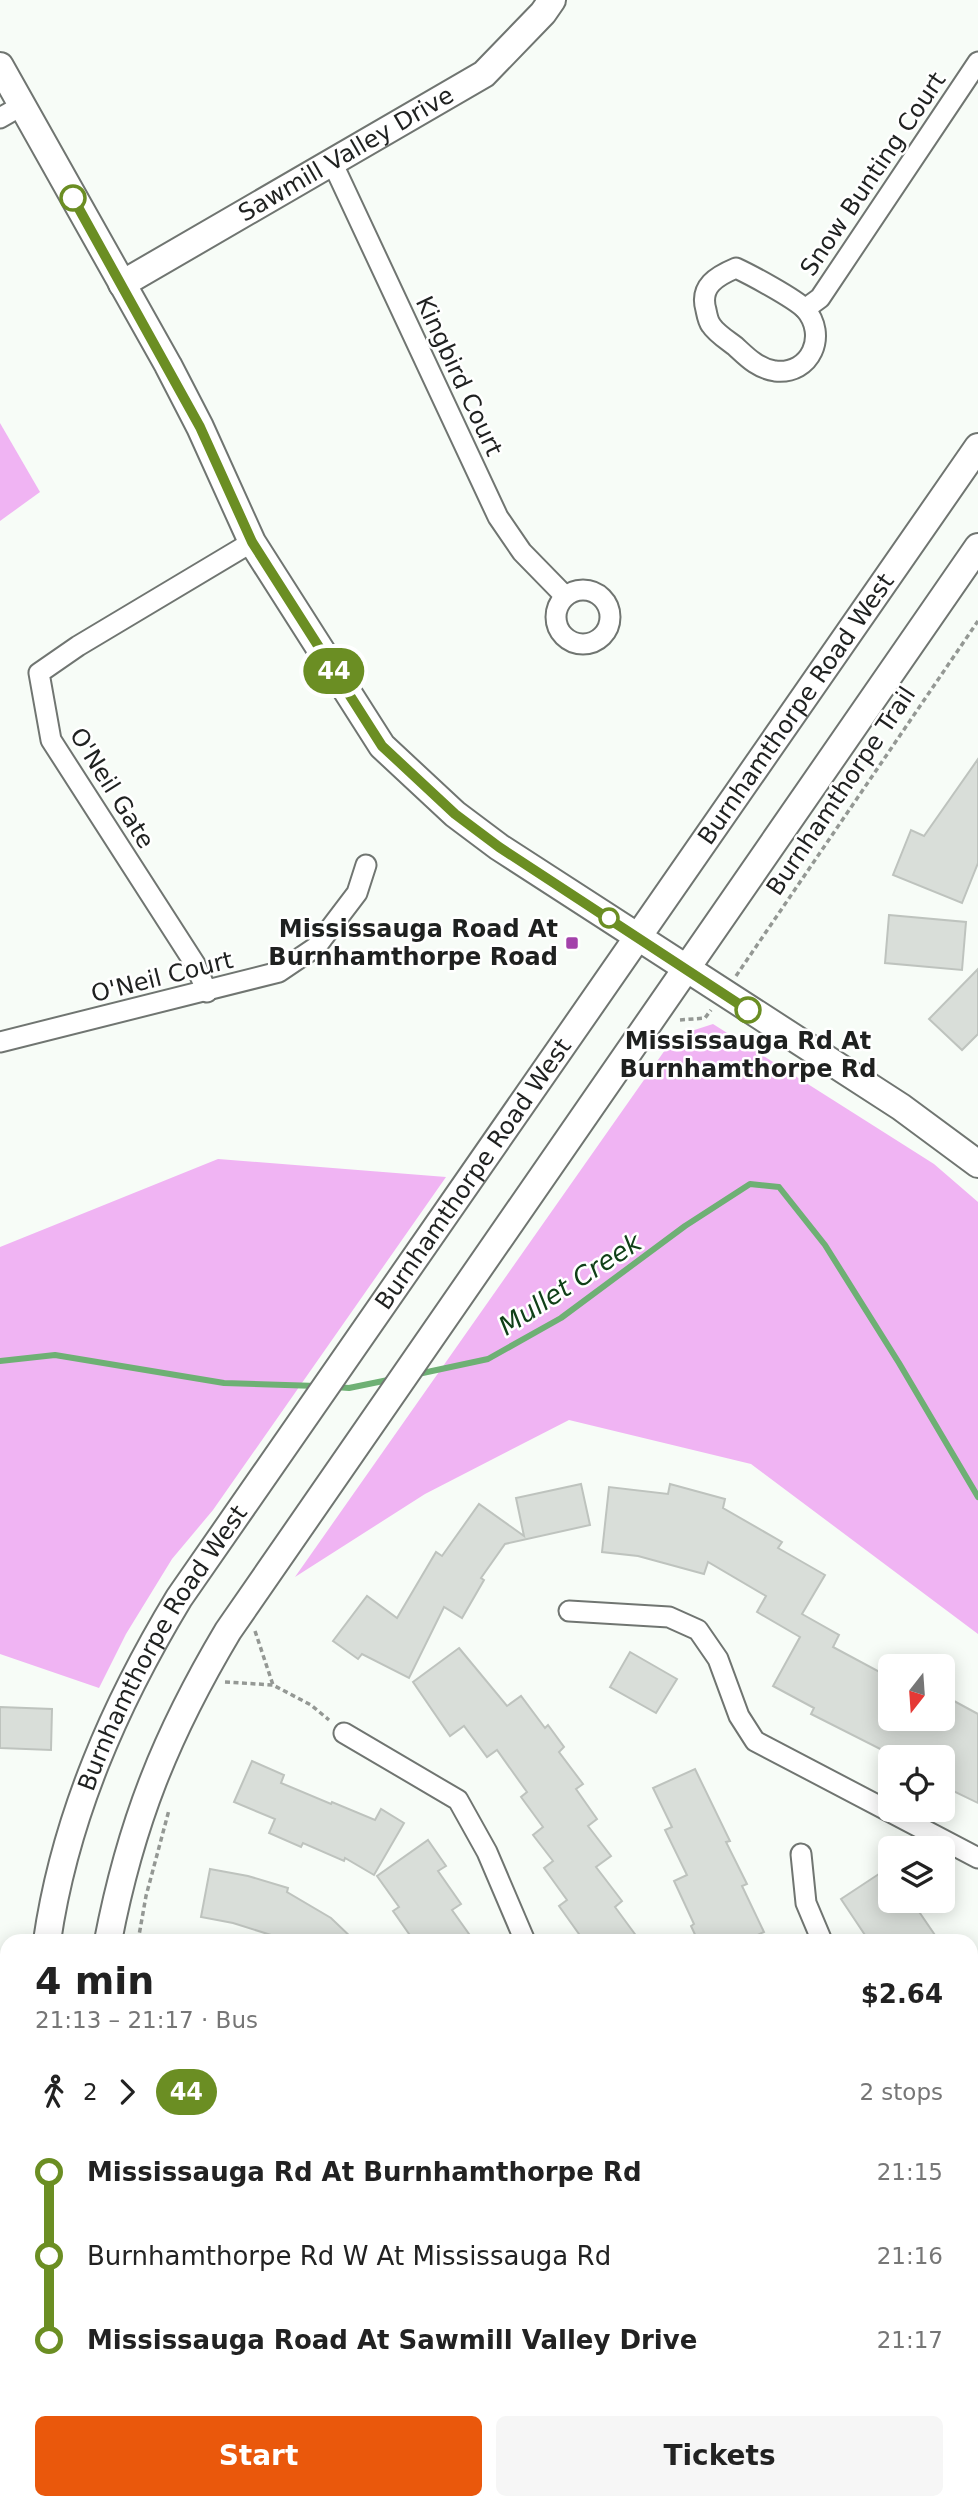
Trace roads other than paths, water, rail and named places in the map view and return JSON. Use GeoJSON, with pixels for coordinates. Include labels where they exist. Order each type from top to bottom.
{"type":"FeatureCollection","features":[{"type":"Feature","properties":{"kind":"main road","name":"Sawmill Valley Drive"},"geometry":{"type":"LineString","coordinates":[[122,284],[484,74],[543,13],[552,0]]}},
{"type":"Feature","properties":{"kind":"main road"},"geometry":{"type":"LineString","coordinates":[[0,66],[10,112],[122,284],[200,427],[252,542],[382,746],[455,814],[499,847],[901,1107],[978,1164]]}},
{"type":"Feature","properties":{"kind":"main road","name":"Burnhamthorpe Road West"},"geometry":{"type":"LineString","coordinates":[[49,1934],[70,1837],[87,1782],[110,1724],[152,1642],[243,1504],[978,447]]}},
{"type":"Feature","properties":{"kind":"main road","name":"Burnhamthorpe Road West"},"geometry":{"type":"LineString","coordinates":[[110,1934],[131,1839],[173,1731],[199,1679],[228,1631],[978,547]]}},
{"type":"Feature","properties":{"kind":"street","name":"Snow Bunting Court"},"geometry":{"type":"LineString","coordinates":[[805,309],[820,298],[978,62]]}},
{"type":"Feature","properties":{"kind":"street","name":"Kingbird Court"},"geometry":{"type":"LineString","coordinates":[[331,162],[498,517],[522,552],[565,596]]}},
{"type":"Feature","properties":{"kind":"street","name":"Snow Bunting Court"},"geometry":{"type":"LineString","coordinates":[[736,268],[805,309],[815,330],[816,343],[810,358],[795,369],[776,371],[757,366],[710,324],[704,304],[706,289],[717,276],[736,268]]}},
{"type":"Feature","properties":{"kind":"street","name":"O'Neil Gate"},"geometry":{"type":"LineString","coordinates":[[207,992],[195,964],[51,740],[39,673],[78,646],[252,542]]}},
{"type":"Feature","properties":{"kind":"street","name":"O'Neil Court"},"geometry":{"type":"LineString","coordinates":[[0,1042],[279,972],[316,947],[357,893],[366,865]]}},
{"type":"Feature","properties":{"kind":"street"},"geometry":{"type":"LineString","coordinates":[[569,1611],[669,1617],[698,1630],[718,1659],[739,1716],[755,1741],[978,1858]]}},
{"type":"Feature","properties":{"kind":"street"},"geometry":{"type":"LineString","coordinates":[[344,1733],[458,1800],[487,1852],[522,1934]]}},
{"type":"Feature","properties":{"kind":"street"},"geometry":{"type":"LineString","coordinates":[[801,1854],[806,1903],[819,1934]]}},
{"type":"Feature","properties":{"kind":"waterway","name":"Mullet Creek"},"geometry":{"type":"LineString","coordinates":[[418,1374],[488,1359],[561,1318],[685,1226],[750,1184],[779,1187],[825,1245],[978,1497]]}},
{"type":"Feature","properties":{"kind":"waterway","name":"Mullet Creek"},"geometry":{"type":"LineString","coordinates":[[0,1361],[55,1355],[224,1383],[317,1386]]}},
{"type":"Feature","properties":{"kind":"waterway","name":"Mullet Creek"},"geometry":{"type":"LineString","coordinates":[[335,1387],[349,1388],[393,1379]]}},
{"type":"Feature","properties":{"kind":"place","name":"Mississauga Road At Burnhamthorpe Road"},"geometry":{"type":"Point","coordinates":[572,943]}},
{"type":"Feature","properties":{"kind":"place","name":"Mississauga Rd At Burnhamthorpe Rd"},"geometry":{"type":"Point","coordinates":[748,1010]}}]}
